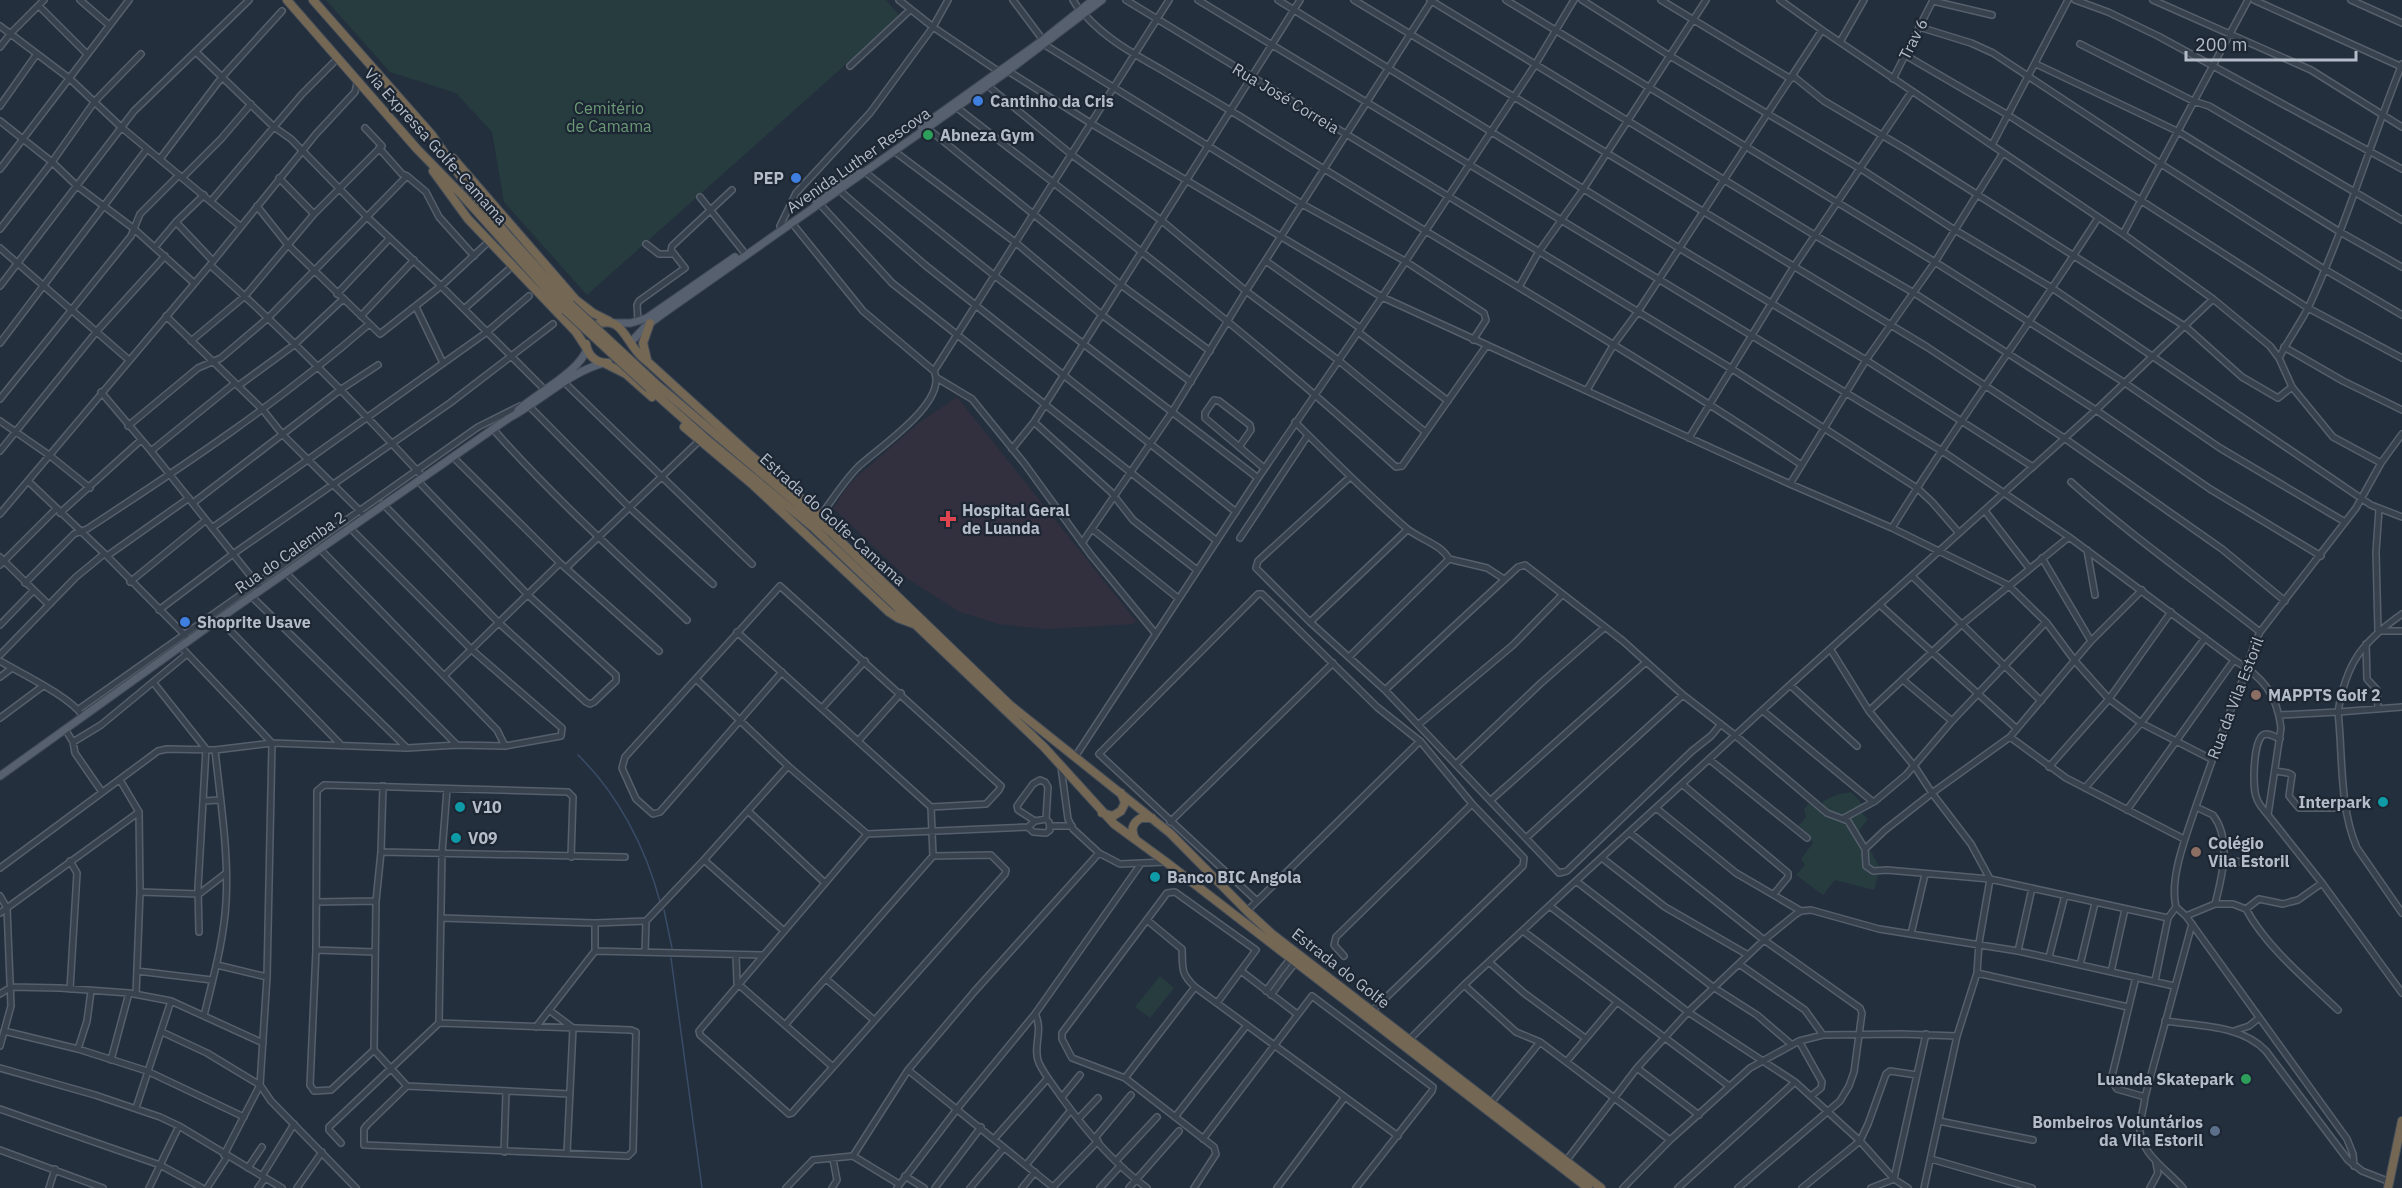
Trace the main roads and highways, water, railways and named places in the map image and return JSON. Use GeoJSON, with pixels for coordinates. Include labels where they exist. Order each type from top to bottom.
{"type":"FeatureCollection","features":[{"type":"Feature","properties":{"kind":"highway","name":"Via Expressa Golfe-Camama"},"geometry":{"type":"LineString","coordinates":[[287,0],[357,82],[360,91],[568,307]]}},
{"type":"Feature","properties":{"kind":"highway","name":"Via Expressa Golfe-Camama"},"geometry":{"type":"LineString","coordinates":[[313,0],[432,135],[469,189],[568,307]]}},
{"type":"Feature","properties":{"kind":"highway"},"geometry":{"type":"LineString","coordinates":[[432,135],[576,300],[593,313],[622,329],[636,351],[649,363],[748,453],[823,512],[833,534]]}},
{"type":"Feature","properties":{"kind":"highway"},"geometry":{"type":"LineString","coordinates":[[417,149],[468,219],[576,332],[594,359],[616,367],[637,383],[699,441],[753,485],[889,612],[898,618],[916,624]]}},
{"type":"Feature","properties":{"kind":"highway","name":"Estrada do Golfe-Camama"},"geometry":{"type":"LineString","coordinates":[[568,307],[705,438],[814,528],[1063,768]]}},
{"type":"Feature","properties":{"kind":"highway"},"geometry":{"type":"LineString","coordinates":[[596,325],[605,322],[613,323]]}},
{"type":"Feature","properties":{"kind":"highway"},"geometry":{"type":"LineString","coordinates":[[649,363],[642,343],[650,323]]}},
{"type":"Feature","properties":{"kind":"highway"},"geometry":{"type":"LineString","coordinates":[[587,349],[589,332]]}},
{"type":"Feature","properties":{"kind":"highway"},"geometry":{"type":"LineString","coordinates":[[604,363],[621,357],[631,342]]}},
{"type":"Feature","properties":{"kind":"highway","name":"Estrada do Golfe-Camama"},"geometry":{"type":"LineString","coordinates":[[652,386],[833,534],[980,678],[1075,758]]}},
{"type":"Feature","properties":{"kind":"highway","name":"Estrada do Golfe"},"geometry":{"type":"LineString","coordinates":[[1075,758],[1121,792],[1177,840],[1247,911],[1601,1188]]}},
{"type":"Feature","properties":{"kind":"highway","name":"Estrada do Golfe"},"geometry":{"type":"LineString","coordinates":[[1063,768],[1113,824],[1166,862],[1588,1188]]}},
{"type":"Feature","properties":{"kind":"highway"},"geometry":{"type":"LineString","coordinates":[[1102,812],[1113,816],[1121,811],[1125,801],[1121,792]]}},
{"type":"Feature","properties":{"kind":"highway"},"geometry":{"type":"LineString","coordinates":[[1137,841],[1132,832],[1134,823],[1141,818],[1152,818]]}},
{"type":"Feature","properties":{"kind":"highway"},"geometry":{"type":"LineString","coordinates":[[2389,1185],[2402,1121]]}},
{"type":"Feature","properties":{"kind":"main road","name":"Avenida Luther Rescova"},"geometry":{"type":"LineString","coordinates":[[1083,13],[1093,0]]}},
{"type":"Feature","properties":{"kind":"main road","name":"Avenida Luther Rescova"},"geometry":{"type":"LineString","coordinates":[[631,342],[650,323],[1008,71],[1102,0]]}},
{"type":"Feature","properties":{"kind":"main road","name":"Avenida Luther Rescova"},"geometry":{"type":"LineString","coordinates":[[613,323],[638,321],[656,313],[998,71],[1044,42]]}},
{"type":"Feature","properties":{"kind":"main road"},"geometry":{"type":"LineString","coordinates":[[528,405],[544,389],[580,361],[587,349]]}},
{"type":"Feature","properties":{"kind":"main road"},"geometry":{"type":"LineString","coordinates":[[528,405],[585,370],[604,363]]}},
{"type":"Feature","properties":{"kind":"main road","name":"Rua do Calemba 2"},"geometry":{"type":"LineString","coordinates":[[0,776],[65,729],[81,713],[180,646],[186,637],[219,619],[250,596],[258,586],[285,572],[349,527],[362,514],[383,504],[419,476],[453,457],[528,405]]}},
{"type":"Feature","properties":{"kind":"waterway"},"geometry":{"type":"LineString","coordinates":[[578,755],[606,787],[629,823],[647,862],[660,902]]}},
{"type":"Feature","properties":{"kind":"waterway"},"geometry":{"type":"LineString","coordinates":[[664,910],[672,948]]}},
{"type":"Feature","properties":{"kind":"waterway"},"geometry":{"type":"LineString","coordinates":[[671,958],[702,1188]]}},
{"type":"Feature","properties":{"kind":"place","name":"Cantinho da Cris"},"geometry":{"type":"Point","coordinates":[978,101]}},
{"type":"Feature","properties":{"kind":"place","name":"Abneza Gym"},"geometry":{"type":"Point","coordinates":[928,135]}},
{"type":"Feature","properties":{"kind":"place","name":"PEP"},"geometry":{"type":"Point","coordinates":[796,178]}},
{"type":"Feature","properties":{"kind":"place","name":"Hospital Geral de Luanda"},"geometry":{"type":"Point","coordinates":[948,519]}},
{"type":"Feature","properties":{"kind":"place","name":"Shoprite Usave"},"geometry":{"type":"Point","coordinates":[185,622]}},
{"type":"Feature","properties":{"kind":"place","name":"MAPPTS Golf 2"},"geometry":{"type":"Point","coordinates":[2256,695]}},
{"type":"Feature","properties":{"kind":"place","name":"Interpark"},"geometry":{"type":"Point","coordinates":[2383,802]}},
{"type":"Feature","properties":{"kind":"place","name":"V10"},"geometry":{"type":"Point","coordinates":[460,807]}},
{"type":"Feature","properties":{"kind":"place","name":"V09"},"geometry":{"type":"Point","coordinates":[456,838]}},
{"type":"Feature","properties":{"kind":"place","name":"Colégio Vila Estoril"},"geometry":{"type":"Point","coordinates":[2196,852]}},
{"type":"Feature","properties":{"kind":"place","name":"Banco BIC Angola"},"geometry":{"type":"Point","coordinates":[1155,877]}},
{"type":"Feature","properties":{"kind":"place","name":"Luanda Skatepark"},"geometry":{"type":"Point","coordinates":[2246,1079]}},
{"type":"Feature","properties":{"kind":"place","name":"Bombeiros Voluntários da Vila Estoril"},"geometry":{"type":"Point","coordinates":[2215,1131]}},
{"type":"Feature","properties":{"kind":"park label","name":"Cemitério de Camama"},"geometry":{"type":"Point","coordinates":[609,117]}}]}
